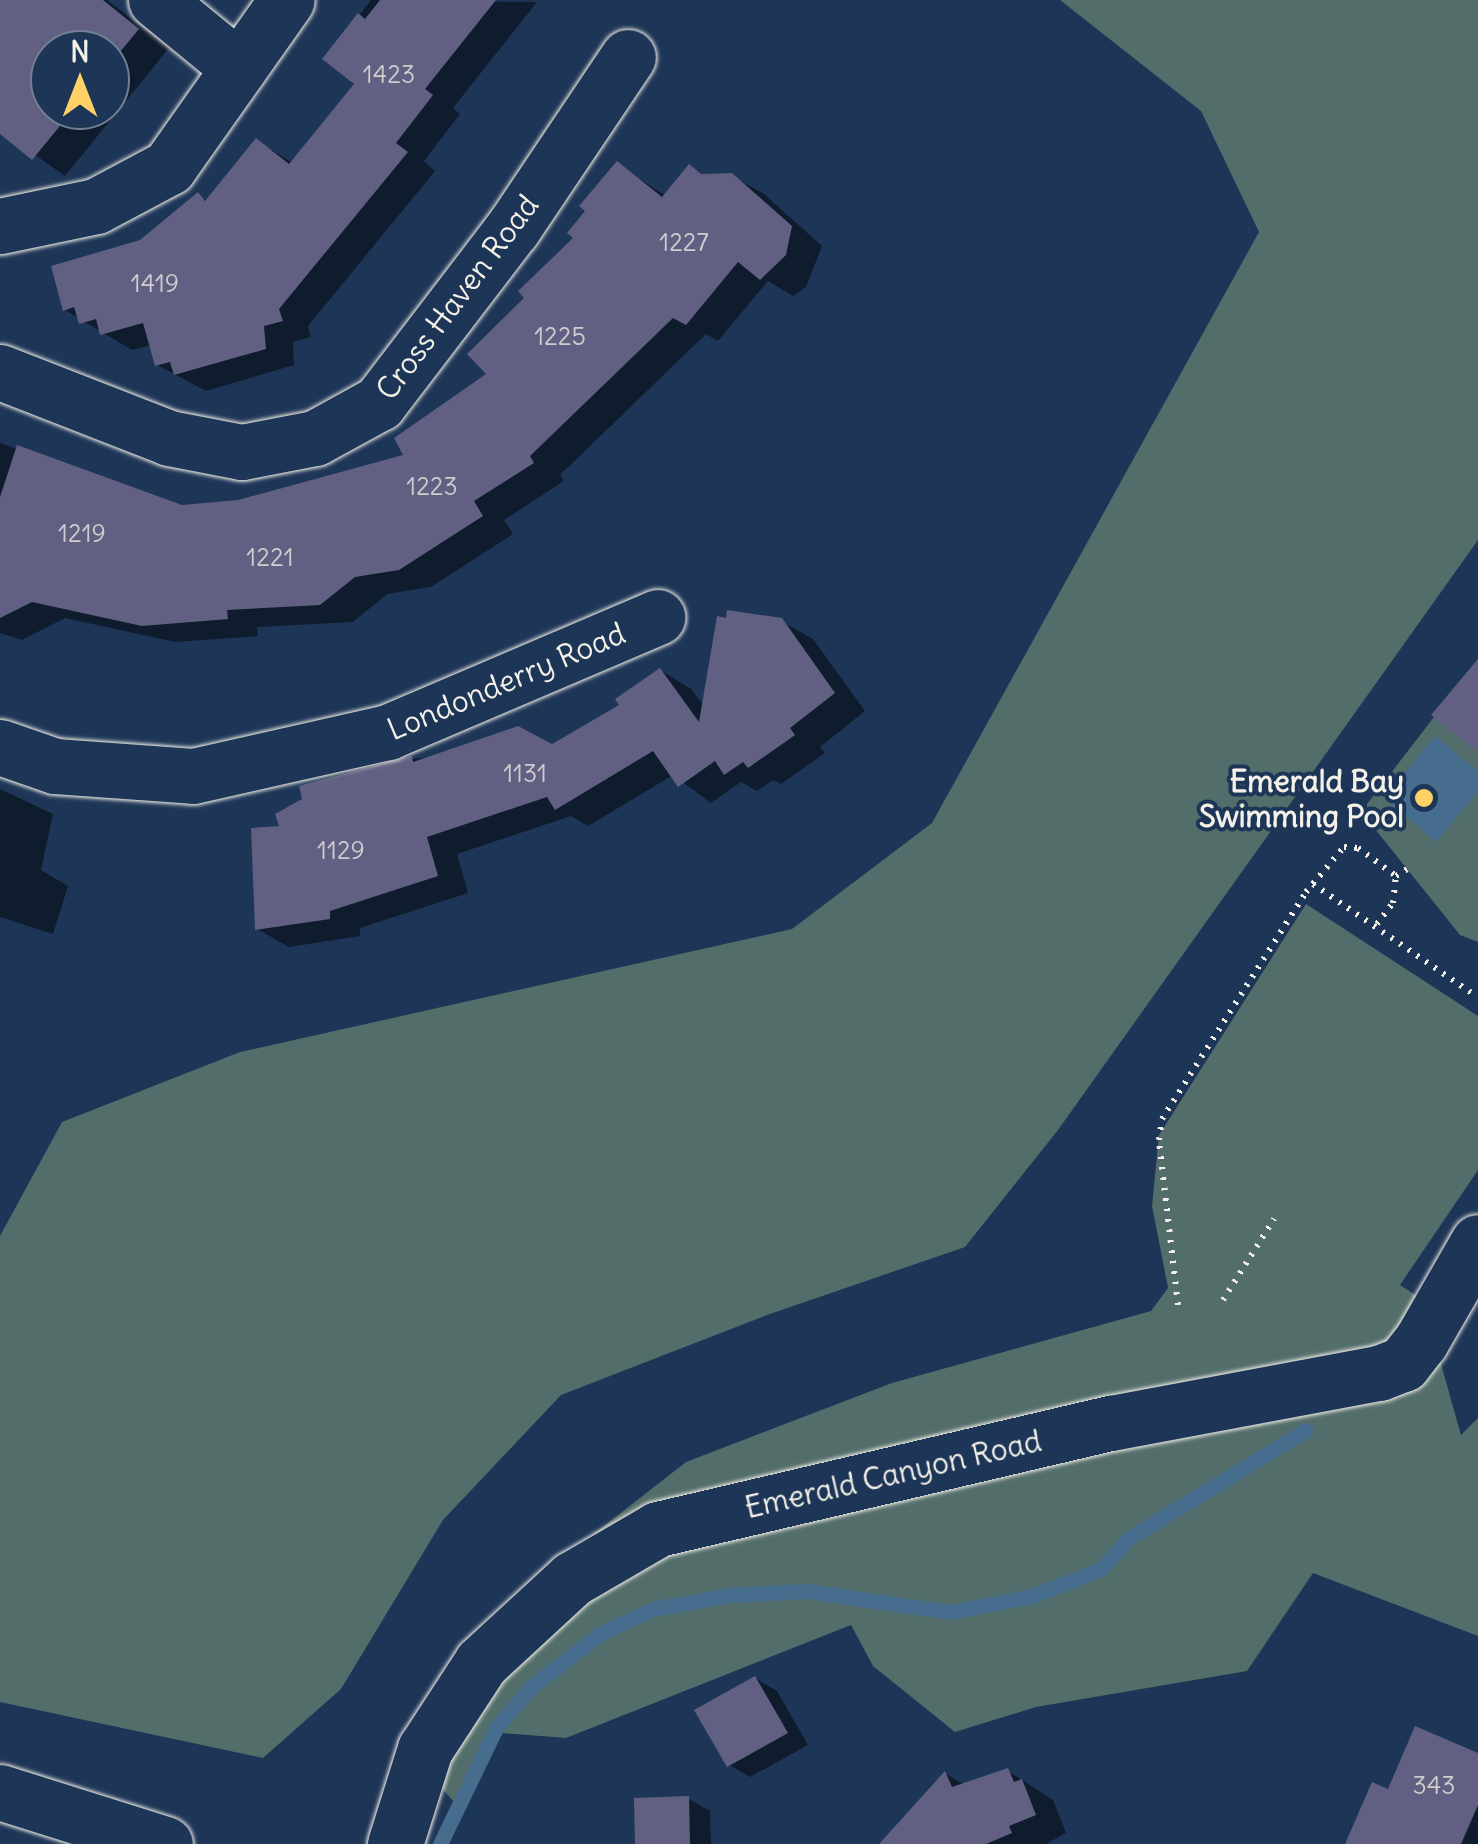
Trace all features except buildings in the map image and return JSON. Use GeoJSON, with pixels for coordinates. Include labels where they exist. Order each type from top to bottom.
{"type":"FeatureCollection","features":[{"type":"Feature","properties":{"kind":"street"},"geometry":{"type":"LineString","coordinates":[[156,0],[239,68]]}},
{"type":"Feature","properties":{"kind":"street"},"geometry":{"type":"LineString","coordinates":[[0,226],[96,206],[169,167],[287,0]]}},
{"type":"Feature","properties":{"kind":"street","name":"Cross Haven Road"},"geometry":{"type":"LineString","coordinates":[[0,372],[168,438],[242,452],[316,438],[380,403],[513,228],[628,57]]}},
{"type":"Feature","properties":{"kind":"street","name":"Londonderry Road"},"geometry":{"type":"LineString","coordinates":[[0,747],[55,766],[193,776],[388,732],[658,617]]}},
{"type":"Feature","properties":{"kind":"street","name":"Emerald Canyon Road"},"geometry":{"type":"LineString","coordinates":[[395,1844],[425,1750],[481,1663],[572,1579],[658,1530],[1111,1423],[1379,1374],[1402,1364],[1422,1341],[1478,1242]]}},
{"type":"Feature","properties":{"kind":"street"},"geometry":{"type":"LineString","coordinates":[[0,1792],[165,1844]]}},
{"type":"Feature","properties":{"kind":"path"},"geometry":{"type":"LineString","coordinates":[[1178,1306],[1159,1140],[1162,1119],[1313,884],[1344,847],[1358,848],[1396,876]]}},
{"type":"Feature","properties":{"kind":"path"},"geometry":{"type":"LineString","coordinates":[[1396,876],[1408,869]]}},
{"type":"Feature","properties":{"kind":"path"},"geometry":{"type":"LineString","coordinates":[[1376,924],[1393,904],[1396,876]]}},
{"type":"Feature","properties":{"kind":"path"},"geometry":{"type":"LineString","coordinates":[[1313,884],[1474,994]]}},
{"type":"Feature","properties":{"kind":"path"},"geometry":{"type":"LineString","coordinates":[[1223,1300],[1274,1219]]}},
{"type":"Feature","properties":{"kind":"green space"},"geometry":{"type":"Polygon","coordinates":[[[1060,0],[1478,0],[1478,540],[1058,1130],[965,1247],[767,1315],[561,1395],[443,1520],[341,1689],[263,1758],[0,1702],[0,1236],[62,1122],[240,1052],[792,929],[932,823],[1259,232],[1201,111],[1060,0]]]}},
{"type":"Feature","properties":{"kind":"green space","name":"Emerald Bay Swimming Pool"},"geometry":{"type":"Polygon","coordinates":[[[1478,660],[1478,942],[1460,935],[1367,819],[1367,804],[1478,660]]]}},
{"type":"Feature","properties":{"kind":"green space"},"geometry":{"type":"Polygon","coordinates":[[[1306,904],[1478,1016],[1478,1170],[1400,1285],[1423,1300],[1461,1435],[1478,1418],[1478,1636],[1313,1573],[1247,1671],[1036,1707],[955,1732],[873,1666],[851,1625],[566,1738],[502,1733],[459,1808],[417,1759],[549,1569],[686,1462],[892,1383],[1151,1311],[1168,1288],[1152,1206],[1159,1135],[1306,904]]]}},
{"type":"Feature","properties":{"kind":"water"},"geometry":{"type":"Polygon","coordinates":[[[1435,736],[1478,771],[1478,792],[1436,842],[1384,798],[1435,736]]]}},
{"type":"Feature","properties":{"kind":"waterway"},"geometry":{"type":"LineString","coordinates":[[440,1844],[496,1728],[532,1686],[603,1632],[653,1609],[729,1595],[807,1591],[950,1612],[1032,1596],[1101,1569],[1129,1538],[1306,1430]]}},
{"type":"Feature","properties":{"kind":"place","name":"Emerald Bay Swimming Pool"},"geometry":{"type":"Point","coordinates":[1424,798]}}]}
